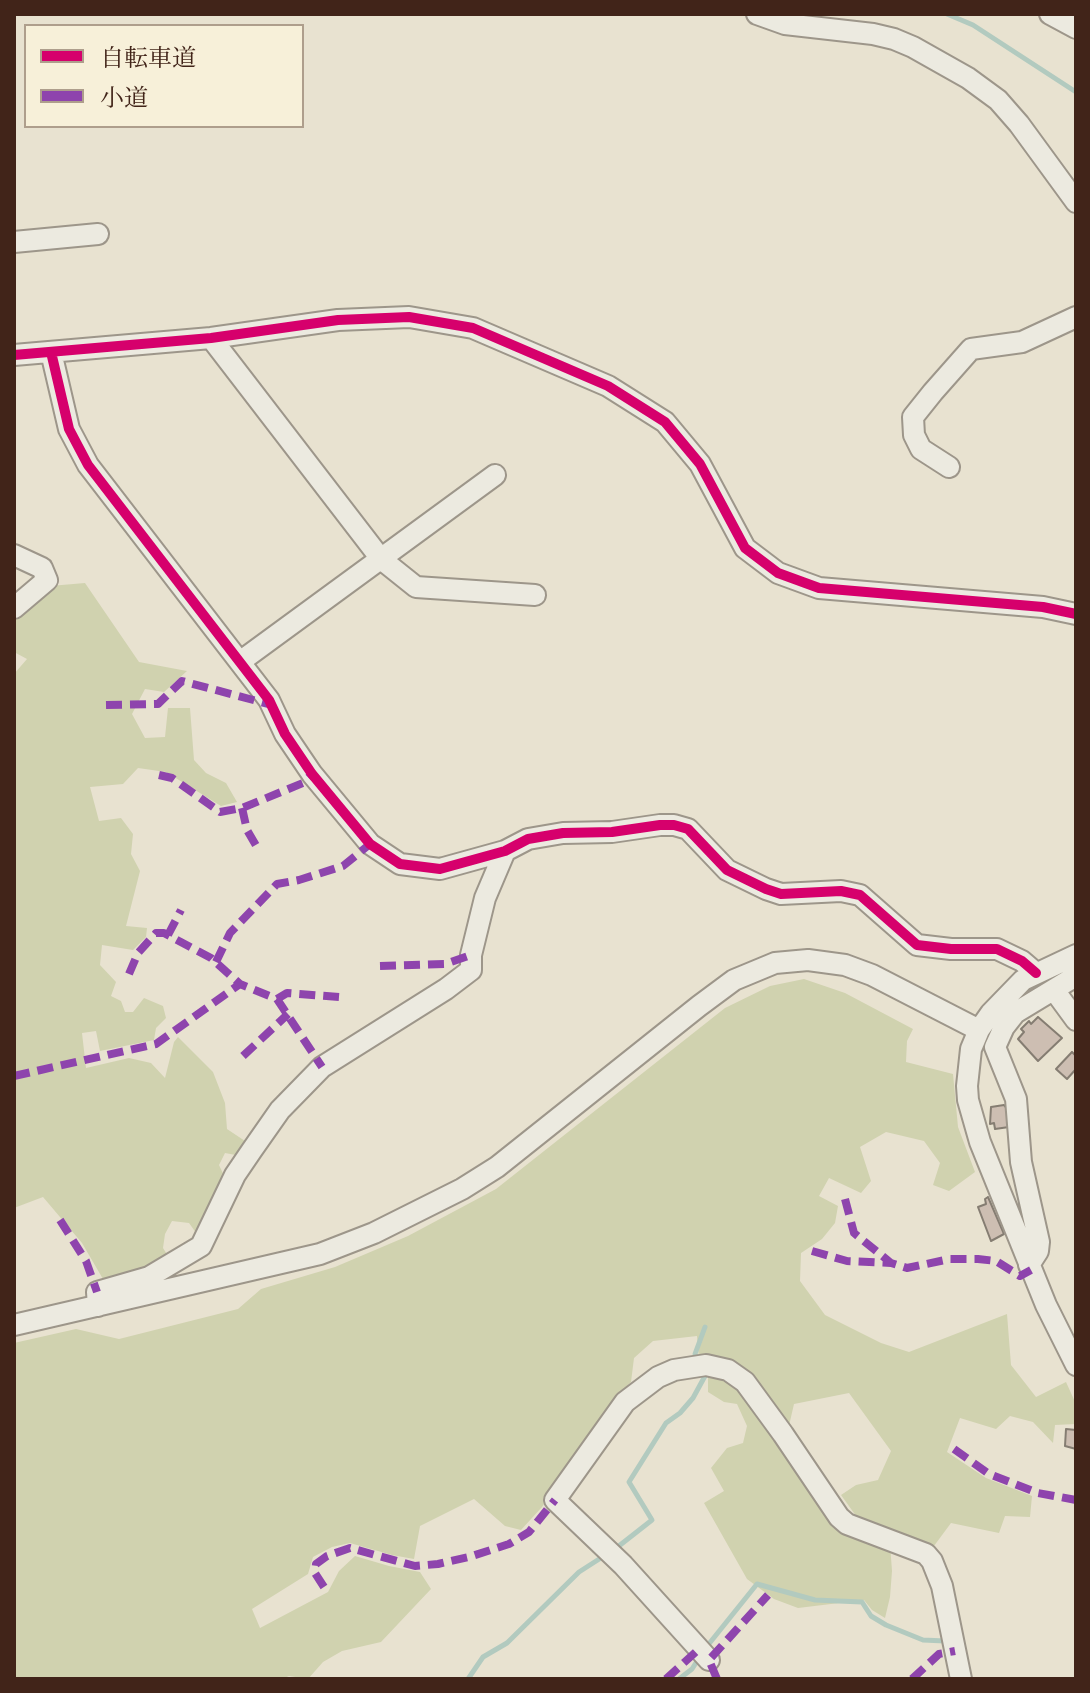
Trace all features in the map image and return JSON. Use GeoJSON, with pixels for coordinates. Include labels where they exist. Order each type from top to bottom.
{"type":"FeatureCollection","features":[{"type":"Feature","properties":{"kind":"street"},"geometry":{"type":"LineString","coordinates":[[757,14],[785,24],[894,39],[968,78],[998,100],[1019,124],[1076,202]]}},
{"type":"Feature","properties":{"kind":"street"},"geometry":{"type":"LineString","coordinates":[[1050,14],[1076,28]]}},
{"type":"Feature","properties":{"kind":"street"},"geometry":{"type":"LineString","coordinates":[[14,242],[98,234]]}},
{"type":"Feature","properties":{"kind":"street"},"geometry":{"type":"LineString","coordinates":[[14,355],[211,338],[338,320],[409,317],[473,328],[608,386],[665,422],[700,464],[745,548],[778,573],[819,588],[1043,607],[1076,614]]}},
{"type":"Feature","properties":{"kind":"street"},"geometry":{"type":"LineString","coordinates":[[949,467],[921,449],[914,435],[913,417],[933,392],[971,349],[1022,342],[1076,317]]}},
{"type":"Feature","properties":{"kind":"street"},"geometry":{"type":"LineString","coordinates":[[211,338],[381,559],[416,587],[535,595]]}},
{"type":"Feature","properties":{"kind":"street"},"geometry":{"type":"LineString","coordinates":[[51,352],[69,429],[88,465],[241,661],[269,700],[285,734],[312,774],[370,844],[400,864],[440,869],[505,851],[528,839],[563,833],[612,832],[674,825],[688,829],[727,870],[766,889],[781,894],[841,891],[860,895],[917,945],[997,949],[1022,961],[1036,973]]}},
{"type":"Feature","properties":{"kind":"street"},"geometry":{"type":"LineString","coordinates":[[241,661],[495,475]]}},
{"type":"Feature","properties":{"kind":"street"},"geometry":{"type":"LineString","coordinates":[[14,555],[42,568],[47,580],[14,608]]}},
{"type":"Feature","properties":{"kind":"street"},"geometry":{"type":"LineString","coordinates":[[98,1306],[97,1292],[149,1277],[201,1246],[235,1175],[280,1110],[322,1067],[471,970],[471,955],[485,898],[505,851]]}},
{"type":"Feature","properties":{"kind":"street"},"geometry":{"type":"LineString","coordinates":[[1076,955],[1036,973],[1006,995],[979,1030],[967,1071],[968,1100],[980,1142],[1029,1265],[1076,1365]]}},
{"type":"Feature","properties":{"kind":"street"},"geometry":{"type":"LineString","coordinates":[[14,1325],[320,1254],[374,1233],[449,1196],[527,1145],[734,980],[775,963],[808,960],[845,965],[872,975],[979,1030]]}},
{"type":"Feature","properties":{"kind":"street"},"geometry":{"type":"LineString","coordinates":[[1029,1265],[1038,1251],[1039,1242],[1021,1162],[1016,1099],[995,1047],[1015,1013],[1069,986],[1076,1020]]}},
{"type":"Feature","properties":{"kind":"street"},"geometry":{"type":"LineString","coordinates":[[705,1657],[617,1560],[555,1500],[625,1402],[658,1377],[685,1367],[706,1365],[728,1370],[745,1382],[839,1517],[847,1524],[926,1554],[932,1561],[942,1586],[961,1679]]}},
{"type":"Feature","properties":{"kind":"green space"},"geometry":{"type":"Polygon","coordinates":[[[85,583],[139,662],[187,671],[164,692],[145,689],[132,714],[145,738],[165,737],[168,708],[190,708],[194,760],[206,773],[226,783],[237,802],[221,806],[166,772],[138,768],[123,784],[90,787],[99,821],[121,818],[133,834],[131,854],[140,871],[126,926],[147,928],[146,937],[133,950],[102,945],[100,965],[116,982],[111,996],[121,1001],[125,1012],[133,1012],[144,998],[163,1006],[166,1018],[156,1028],[154,1040],[100,1051],[96,1031],[82,1033],[86,1068],[129,1058],[151,1063],[165,1078],[178,1037],[213,1072],[225,1103],[227,1129],[245,1141],[241,1156],[225,1153],[219,1165],[227,1182],[199,1237],[189,1223],[172,1221],[165,1234],[163,1248],[170,1259],[116,1280],[103,1279],[82,1243],[43,1197],[14,1208],[14,674],[27,659],[14,652],[14,614],[50,586],[85,583]]]}},
{"type":"Feature","properties":{"kind":"green space"},"geometry":{"type":"Polygon","coordinates":[[[804,979],[845,993],[913,1029],[907,1041],[906,1062],[953,1074],[958,1127],[975,1172],[949,1191],[933,1185],[940,1163],[924,1141],[886,1132],[860,1147],[871,1181],[861,1193],[829,1178],[819,1196],[838,1206],[835,1223],[822,1239],[801,1253],[800,1281],[825,1315],[881,1343],[909,1352],[1007,1314],[1011,1365],[1036,1397],[1066,1382],[1076,1404],[1076,1424],[1055,1425],[1053,1443],[1033,1422],[1010,1416],[996,1429],[960,1418],[947,1452],[986,1478],[1032,1496],[1030,1517],[1005,1516],[999,1533],[951,1523],[931,1550],[859,1520],[841,1495],[856,1485],[878,1480],[891,1451],[849,1393],[794,1404],[788,1430],[742,1372],[699,1360],[697,1336],[653,1341],[634,1358],[631,1382],[615,1399],[542,1507],[521,1530],[505,1526],[474,1499],[420,1526],[414,1559],[350,1543],[332,1547],[313,1557],[308,1574],[252,1609],[260,1628],[328,1592],[339,1571],[355,1556],[420,1572],[431,1589],[381,1642],[342,1651],[323,1662],[308,1679],[289,1676],[282,1679],[14,1679],[14,1343],[76,1329],[119,1339],[238,1309],[261,1289],[335,1267],[408,1236],[496,1189],[725,1008],[770,986],[804,979]]]}},
{"type":"Feature","properties":{"kind":"green space"},"geometry":{"type":"Polygon","coordinates":[[[708,1371],[728,1374],[821,1498],[890,1544],[892,1571],[885,1618],[864,1600],[798,1608],[774,1599],[747,1579],[704,1503],[724,1491],[711,1468],[727,1448],[743,1443],[747,1426],[737,1404],[724,1402],[708,1392],[708,1371]]]}},
{"type":"Feature","properties":{"kind":"building"},"geometry":{"type":"Polygon","coordinates":[[[1038,1017],[1062,1038],[1038,1061],[1018,1039],[1024,1032],[1021,1029],[1038,1017]]]}},
{"type":"Feature","properties":{"kind":"building"},"geometry":{"type":"Polygon","coordinates":[[[1072,1052],[1076,1056],[1076,1069],[1067,1079],[1056,1069],[1072,1052]]]}},
{"type":"Feature","properties":{"kind":"building"},"geometry":{"type":"Polygon","coordinates":[[[1004,1105],[1010,1113],[1007,1113],[1009,1127],[995,1129],[994,1123],[990,1124],[991,1107],[1004,1105]]]}},
{"type":"Feature","properties":{"kind":"building"},"geometry":{"type":"Polygon","coordinates":[[[988,1197],[1004,1234],[991,1241],[978,1207],[986,1204],[988,1197]]]}},
{"type":"Feature","properties":{"kind":"building"},"geometry":{"type":"Polygon","coordinates":[[[1066,1429],[1076,1430],[1076,1449],[1065,1446],[1066,1429]]]}},
{"type":"Feature","properties":{"kind":"waterway"},"geometry":{"type":"LineString","coordinates":[[947,14],[973,25],[1076,92]]}},
{"type":"Feature","properties":{"kind":"waterway"},"geometry":{"type":"LineString","coordinates":[[698,1360],[695,1354],[705,1327]]}},
{"type":"Feature","properties":{"kind":"waterway"},"geometry":{"type":"LineString","coordinates":[[615,1549],[652,1520],[629,1482],[666,1423],[693,1398],[705,1376],[702,1369]]}},
{"type":"Feature","properties":{"kind":"waterway"},"geometry":{"type":"LineString","coordinates":[[468,1679],[483,1657],[507,1643],[579,1572],[607,1554]]}},
{"type":"Feature","properties":{"kind":"waterway"},"geometry":{"type":"LineString","coordinates":[[704,1650],[757,1584],[815,1600],[862,1602],[871,1616],[886,1625],[923,1640],[945,1641]]}},
{"type":"Feature","properties":{"kind":"waterway"},"geometry":{"type":"LineString","coordinates":[[679,1679],[692,1669],[699,1658]]}},
{"type":"Feature","properties":{"kind":"marked path"},"geometry":{"type":"LineString","coordinates":[[106,705],[158,704],[182,681],[272,705]]}},
{"type":"Feature","properties":{"kind":"marked path"},"geometry":{"type":"LineString","coordinates":[[159,775],[172,778],[220,812],[242,808],[303,783],[312,774]]}},
{"type":"Feature","properties":{"kind":"marked path"},"geometry":{"type":"LineString","coordinates":[[242,808],[247,830],[258,849]]}},
{"type":"Feature","properties":{"kind":"marked path"},"geometry":{"type":"LineString","coordinates":[[216,962],[230,933],[277,884],[343,866],[370,844]]}},
{"type":"Feature","properties":{"kind":"marked path"},"geometry":{"type":"LineString","coordinates":[[168,935],[181,910]]}},
{"type":"Feature","properties":{"kind":"marked path"},"geometry":{"type":"LineString","coordinates":[[129,974],[138,953],[156,933],[164,933],[211,958],[240,984]]}},
{"type":"Feature","properties":{"kind":"marked path"},"geometry":{"type":"LineString","coordinates":[[380,966],[445,964],[471,955]]}},
{"type":"Feature","properties":{"kind":"marked path"},"geometry":{"type":"LineString","coordinates":[[14,1076],[156,1044],[240,984],[277,999],[322,1067]]}},
{"type":"Feature","properties":{"kind":"marked path"},"geometry":{"type":"LineString","coordinates":[[277,999],[287,993],[339,997]]}},
{"type":"Feature","properties":{"kind":"marked path"},"geometry":{"type":"LineString","coordinates":[[243,1056],[288,1014]]}},
{"type":"Feature","properties":{"kind":"marked path"},"geometry":{"type":"LineString","coordinates":[[845,1199],[854,1233],[891,1263],[907,1268],[950,1259],[978,1259],[996,1261],[1020,1276],[1031,1270]]}},
{"type":"Feature","properties":{"kind":"marked path"},"geometry":{"type":"LineString","coordinates":[[60,1220],[86,1261],[97,1292]]}},
{"type":"Feature","properties":{"kind":"marked path"},"geometry":{"type":"LineString","coordinates":[[812,1251],[847,1261],[891,1263]]}},
{"type":"Feature","properties":{"kind":"marked path"},"geometry":{"type":"LineString","coordinates":[[954,1449],[989,1474],[1038,1493],[1076,1500]]}},
{"type":"Feature","properties":{"kind":"marked path"},"geometry":{"type":"LineString","coordinates":[[324,1587],[315,1573],[316,1564],[327,1556],[350,1548],[415,1566],[469,1557],[509,1544],[529,1532],[555,1500]]}},
{"type":"Feature","properties":{"kind":"marked path"},"geometry":{"type":"LineString","coordinates":[[717,1679],[709,1660],[768,1595]]}},
{"type":"Feature","properties":{"kind":"marked path"},"geometry":{"type":"LineString","coordinates":[[666,1679],[699,1649]]}},
{"type":"Feature","properties":{"kind":"marked path"},"geometry":{"type":"LineString","coordinates":[[912,1679],[939,1654],[955,1651]]}},
{"type":"Feature","properties":{"kind":"cycle path"},"geometry":{"type":"LineString","coordinates":[[14,355],[211,338],[338,320],[409,317],[473,328],[608,386],[665,422],[700,464],[745,548],[778,573],[819,588],[1043,607],[1076,614]]}},
{"type":"Feature","properties":{"kind":"cycle path"},"geometry":{"type":"LineString","coordinates":[[51,352],[69,429],[88,465],[269,700],[285,734],[312,774],[370,844],[400,864],[440,869],[505,851],[528,839],[563,833],[612,832],[674,825],[688,829],[727,870],[766,889],[781,894],[841,891],[860,895],[917,945],[997,949],[1022,961],[1036,973]]}}]}
